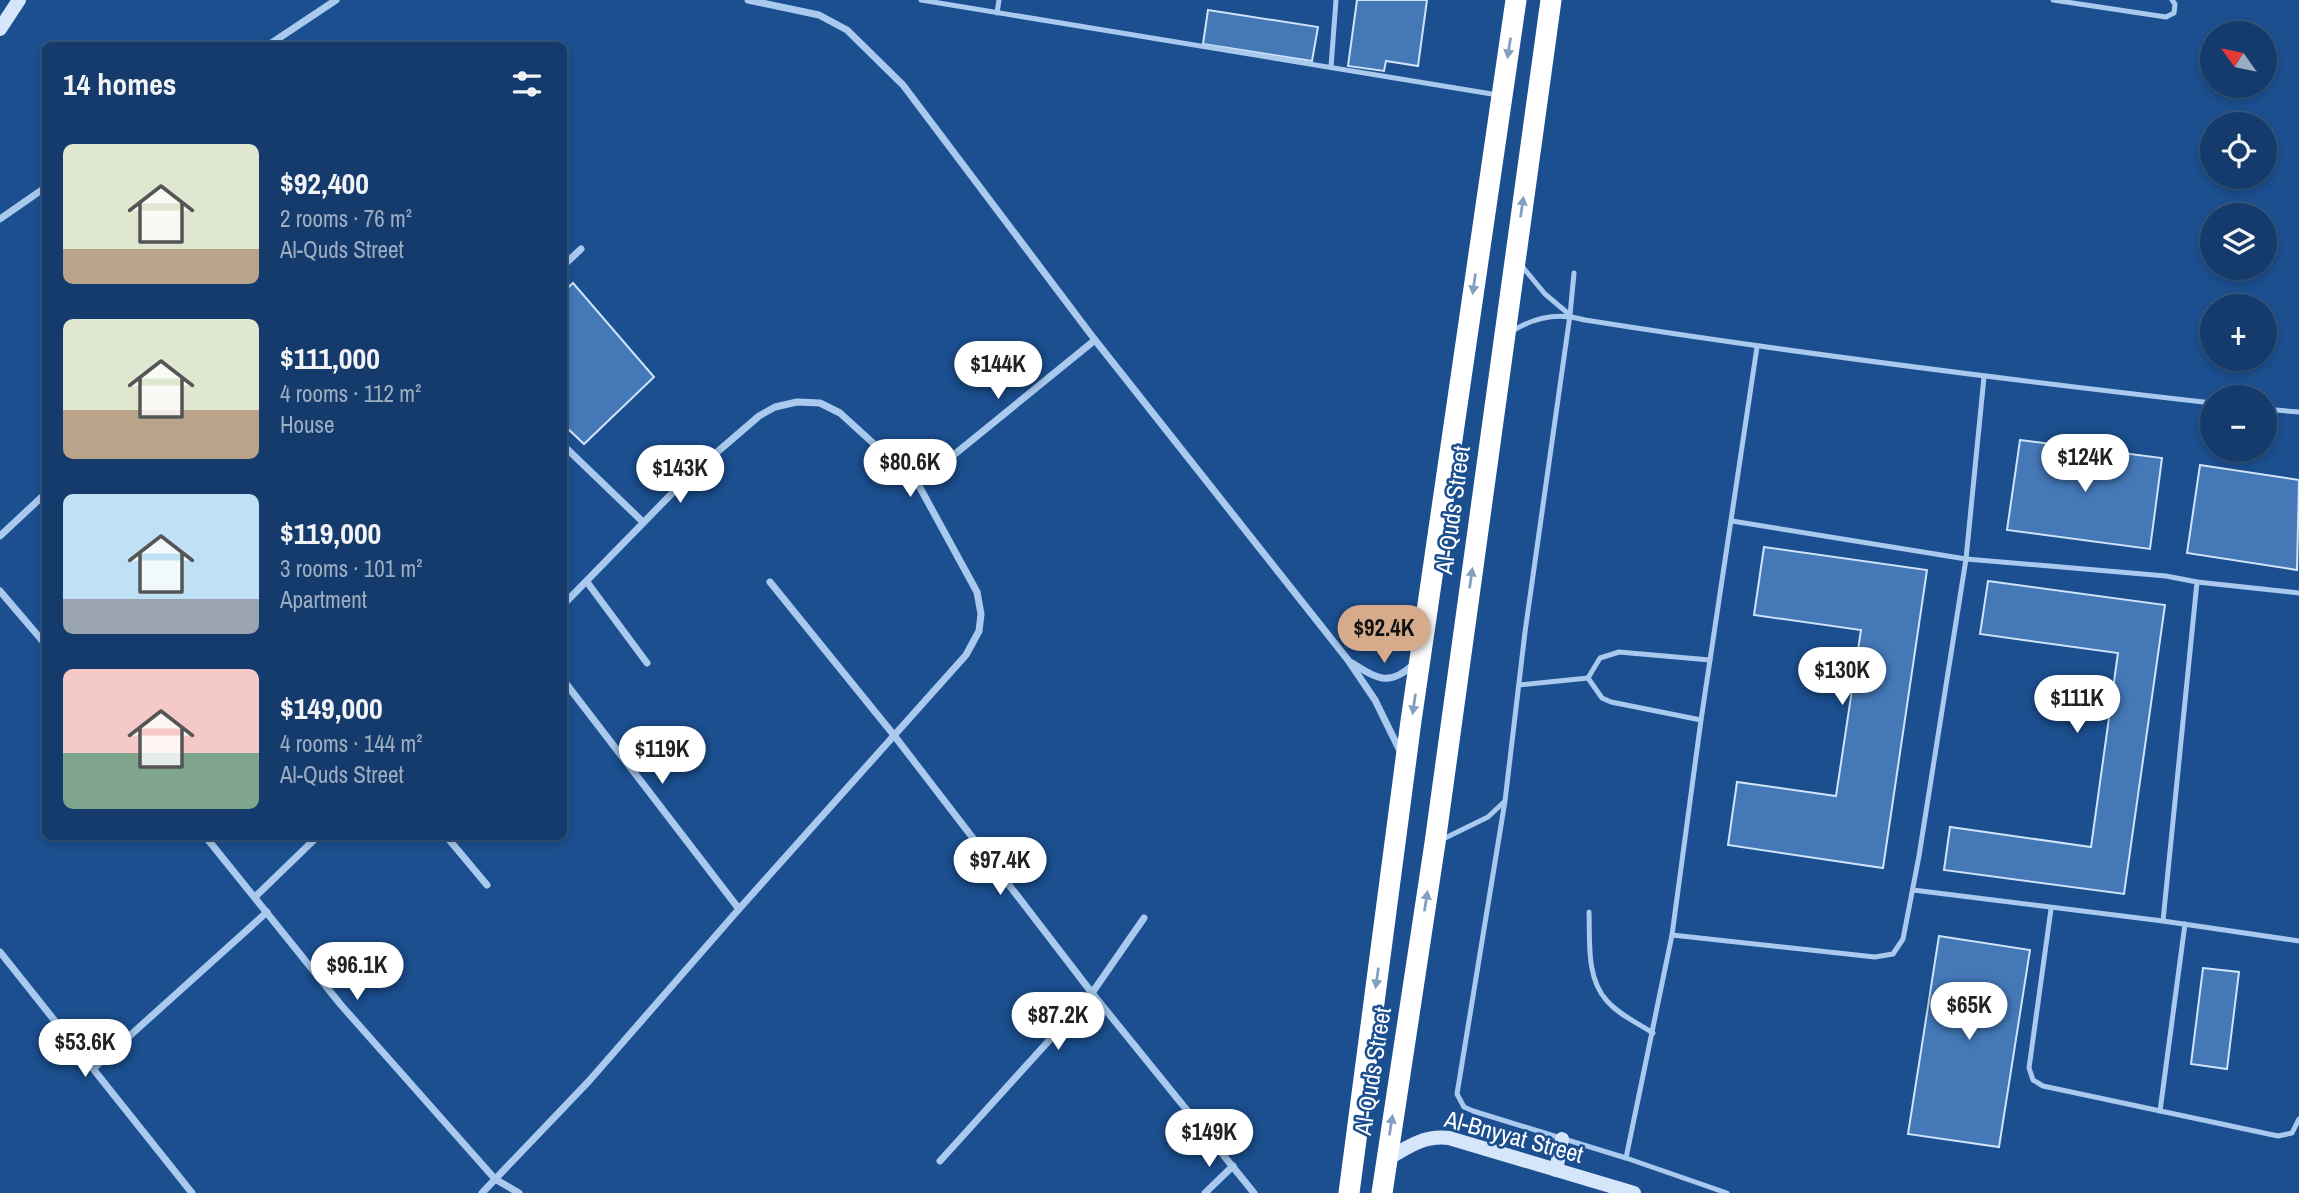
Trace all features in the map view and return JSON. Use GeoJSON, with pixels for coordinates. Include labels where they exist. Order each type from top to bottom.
{"type":"FeatureCollection","features":[{"type":"Feature","properties":{"kind":"highway","name":"Al-Quds Street"},"geometry":{"type":"LineString","coordinates":[[1349,1193],[1405,765],[1516,0]]}},
{"type":"Feature","properties":{"kind":"highway","name":"Al-Quds Street"},"geometry":{"type":"LineString","coordinates":[[1382,1193],[1435,843],[1503,338],[1552,2]]}},
{"type":"Feature","properties":{"kind":"main road"},"geometry":{"type":"LineString","coordinates":[[0,29],[19,0]]}},
{"type":"Feature","properties":{"kind":"main road","name":"Al-Bnyyat Street"},"geometry":{"type":"LineString","coordinates":[[1386,1160],[1424,1138],[1436,1136],[1634,1193]]}},
{"type":"Feature","properties":{"kind":"main road"},"geometry":{"type":"LineString","coordinates":[[1556,1171],[1562,1139]]}},
{"type":"Feature","properties":{"kind":"street"},"geometry":{"type":"LineString","coordinates":[[273,42],[337,0]]}},
{"type":"Feature","properties":{"kind":"street"},"geometry":{"type":"LineString","coordinates":[[748,0],[820,15],[847,30],[903,85],[1095,340],[1348,660],[1386,721],[1405,765]]}},
{"type":"Feature","properties":{"kind":"street"},"geometry":{"type":"LineString","coordinates":[[0,219],[42,190]]}},
{"type":"Feature","properties":{"kind":"street"},"geometry":{"type":"LineString","coordinates":[[567,262],[581,249]]}},
{"type":"Feature","properties":{"kind":"street"},"geometry":{"type":"LineString","coordinates":[[918,484],[1095,340]]}},
{"type":"Feature","properties":{"kind":"street"},"geometry":{"type":"LineString","coordinates":[[482,1193],[589,1081],[893,734],[966,655],[979,631],[981,614],[977,592],[918,484],[840,413],[820,403],[797,402],[775,407],[759,416],[687,478],[567,601]]}},
{"type":"Feature","properties":{"kind":"street"},"geometry":{"type":"LineString","coordinates":[[567,449],[643,522]]}},
{"type":"Feature","properties":{"kind":"street"},"geometry":{"type":"LineString","coordinates":[[0,536],[42,497]]}},
{"type":"Feature","properties":{"kind":"street"},"geometry":{"type":"LineString","coordinates":[[587,582],[647,663]]}},
{"type":"Feature","properties":{"kind":"street"},"geometry":{"type":"LineString","coordinates":[[770,582],[893,734],[1091,993],[1254,1193]]}},
{"type":"Feature","properties":{"kind":"street"},"geometry":{"type":"LineString","coordinates":[[0,591],[42,640]]}},
{"type":"Feature","properties":{"kind":"street"},"geometry":{"type":"LineString","coordinates":[[1348,660],[1385,680],[1402,675],[1420,659]]}},
{"type":"Feature","properties":{"kind":"street"},"geometry":{"type":"LineString","coordinates":[[567,685],[739,909]]}},
{"type":"Feature","properties":{"kind":"street"},"geometry":{"type":"LineString","coordinates":[[208,840],[341,1005],[495,1180],[519,1193]]}},
{"type":"Feature","properties":{"kind":"street"},"geometry":{"type":"LineString","coordinates":[[255,897],[314,840]]}},
{"type":"Feature","properties":{"kind":"street"},"geometry":{"type":"LineString","coordinates":[[449,840],[487,885]]}},
{"type":"Feature","properties":{"kind":"street"},"geometry":{"type":"LineString","coordinates":[[94,1068],[267,912]]}},
{"type":"Feature","properties":{"kind":"street"},"geometry":{"type":"LineString","coordinates":[[940,1161],[1091,993],[1144,918]]}},
{"type":"Feature","properties":{"kind":"street"},"geometry":{"type":"LineString","coordinates":[[0,952],[192,1193]]}},
{"type":"Feature","properties":{"kind":"street"},"geometry":{"type":"LineString","coordinates":[[1205,1193],[1233,1166]]}},
{"type":"Feature","properties":{"kind":"lane"},"geometry":{"type":"LineString","coordinates":[[921,0],[1501,96]]}},
{"type":"Feature","properties":{"kind":"lane"},"geometry":{"type":"LineString","coordinates":[[997,13],[999,0]]}},
{"type":"Feature","properties":{"kind":"lane"},"geometry":{"type":"LineString","coordinates":[[1331,68],[1336,0]]}},
{"type":"Feature","properties":{"kind":"lane"},"geometry":{"type":"LineString","coordinates":[[2053,0],[2166,17],[2174,13],[2175,4],[2172,0]]}},
{"type":"Feature","properties":{"kind":"lane"},"geometry":{"type":"LineString","coordinates":[[1515,256],[1534,283],[1570,315],[1585,320],[1756,347],[2200,402]]}},
{"type":"Feature","properties":{"kind":"lane"},"geometry":{"type":"LineString","coordinates":[[1574,274],[1505,801],[1457,1094],[1464,1107],[1727,1193]]}},
{"type":"Feature","properties":{"kind":"lane"},"geometry":{"type":"LineString","coordinates":[[1503,338],[1534,320],[1570,315]]}},
{"type":"Feature","properties":{"kind":"lane"},"geometry":{"type":"LineString","coordinates":[[1626,1158],[1672,935],[1756,347]]}},
{"type":"Feature","properties":{"kind":"lane"},"geometry":{"type":"LineString","coordinates":[[1672,935],[1875,957],[1893,954],[1903,939],[1966,559],[1984,377]]}},
{"type":"Feature","properties":{"kind":"lane"},"geometry":{"type":"LineString","coordinates":[[2277,410],[2299,412]]}},
{"type":"Feature","properties":{"kind":"lane"},"geometry":{"type":"LineString","coordinates":[[1731,521],[1966,559],[2166,576],[2299,593]]}},
{"type":"Feature","properties":{"kind":"lane"},"geometry":{"type":"LineString","coordinates":[[2163,921],[2197,582]]}},
{"type":"Feature","properties":{"kind":"lane"},"geometry":{"type":"LineString","coordinates":[[1588,678],[1600,658],[1619,652],[1710,660]]}},
{"type":"Feature","properties":{"kind":"lane"},"geometry":{"type":"LineString","coordinates":[[1519,685],[1588,678]]}},
{"type":"Feature","properties":{"kind":"lane"},"geometry":{"type":"LineString","coordinates":[[1588,678],[1601,698],[1611,702],[1701,720]]}},
{"type":"Feature","properties":{"kind":"lane"},"geometry":{"type":"LineString","coordinates":[[1435,843],[1488,817],[1505,801]]}},
{"type":"Feature","properties":{"kind":"lane"},"geometry":{"type":"LineString","coordinates":[[1913,890],[2299,941]]}},
{"type":"Feature","properties":{"kind":"lane"},"geometry":{"type":"LineString","coordinates":[[2051,909],[2029,1068],[2033,1080],[2043,1086],[2278,1136],[2292,1133],[2299,1119]]}},
{"type":"Feature","properties":{"kind":"lane"},"geometry":{"type":"LineString","coordinates":[[1589,912],[1592,968],[1597,986],[1614,1008],[1653,1032]]}},
{"type":"Feature","properties":{"kind":"lane"},"geometry":{"type":"LineString","coordinates":[[2160,1111],[2185,924]]}},
{"type":"Feature","properties":{"kind":"building"},"geometry":{"type":"Polygon","coordinates":[[[1357,0],[1427,0],[1418,66],[1386,61],[1384,71],[1348,66],[1357,0]]]}},
{"type":"Feature","properties":{"kind":"building"},"geometry":{"type":"Polygon","coordinates":[[[1208,10],[1318,27],[1312,61],[1203,44],[1208,10]]]}},
{"type":"Feature","properties":{"kind":"building"},"geometry":{"type":"Polygon","coordinates":[[[573,283],[654,377],[584,444],[567,428],[567,288],[573,283]]]}},
{"type":"Feature","properties":{"kind":"building"},"geometry":{"type":"Polygon","coordinates":[[[2020,440],[2162,458],[2150,549],[2007,530],[2020,440]]]}},
{"type":"Feature","properties":{"kind":"building"},"geometry":{"type":"Polygon","coordinates":[[[2200,465],[2299,480],[2297,570],[2187,553],[2200,465]]]}},
{"type":"Feature","properties":{"kind":"building"},"geometry":{"type":"Polygon","coordinates":[[[1764,547],[1927,570],[1883,868],[1728,845],[1737,782],[1836,796],[1861,630],[1754,615],[1764,547]]]}},
{"type":"Feature","properties":{"kind":"building"},"geometry":{"type":"Polygon","coordinates":[[[1988,581],[2165,605],[2124,894],[1944,870],[1950,827],[2091,847],[2118,653],[1980,634],[1988,581]]]}},
{"type":"Feature","properties":{"kind":"building"},"geometry":{"type":"Polygon","coordinates":[[[1939,936],[2030,950],[1999,1147],[1908,1134],[1939,936]]]}},
{"type":"Feature","properties":{"kind":"building"},"geometry":{"type":"Polygon","coordinates":[[[2203,968],[2239,972],[2227,1069],[2191,1064],[2203,968]]]}}]}
